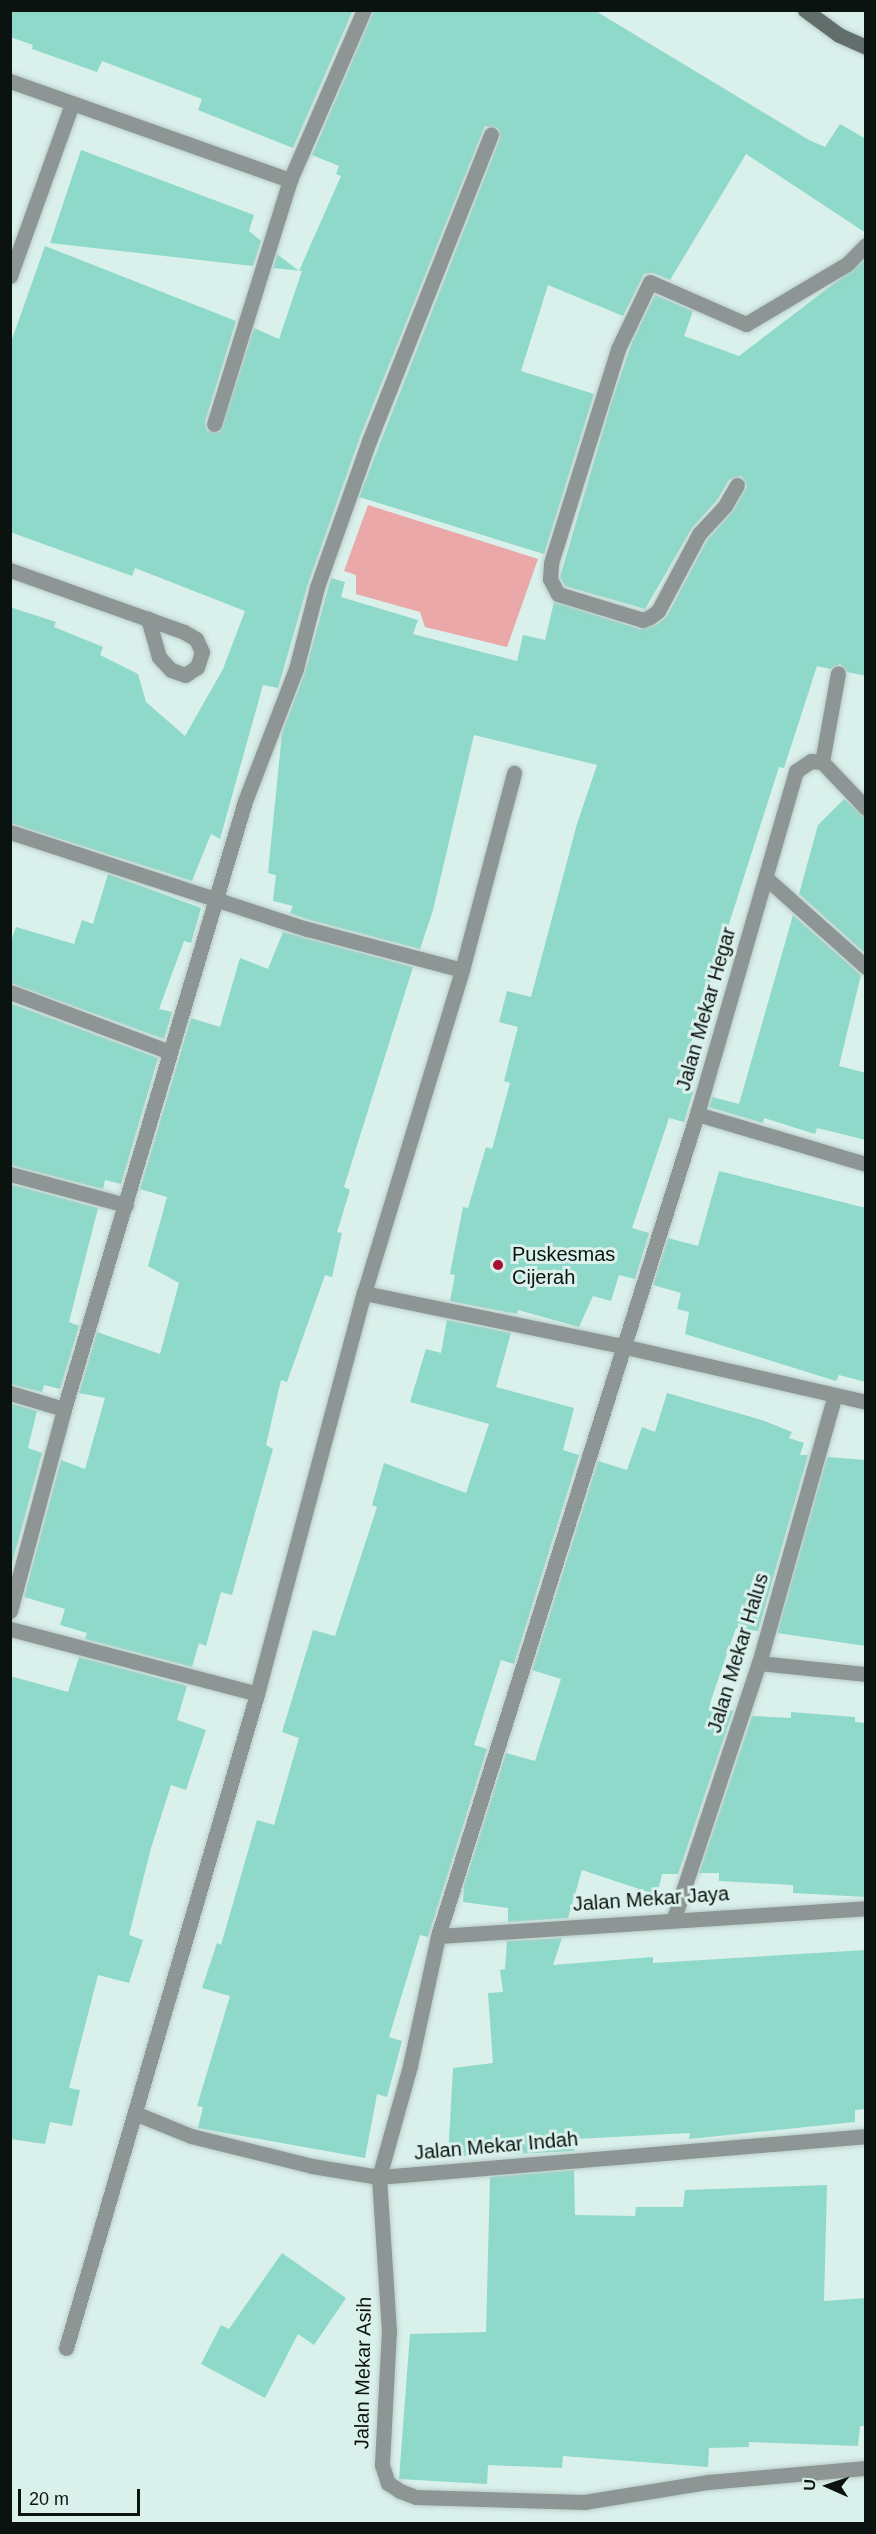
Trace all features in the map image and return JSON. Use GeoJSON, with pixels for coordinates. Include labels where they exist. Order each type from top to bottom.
{"type":"FeatureCollection","features":[{"type":"Feature","properties":{"kind":"main road"},"geometry":{"type":"LineString","coordinates":[[805,10],[839,35],[866,47]]}},
{"type":"Feature","properties":{"kind":"street"},"geometry":{"type":"LineString","coordinates":[[214,424],[290,180],[364,10]]}},
{"type":"Feature","properties":{"kind":"street"},"geometry":{"type":"LineString","coordinates":[[10,81],[290,180]]}},
{"type":"Feature","properties":{"kind":"street"},"geometry":{"type":"LineString","coordinates":[[10,276],[72,104]]}},
{"type":"Feature","properties":{"kind":"street"},"geometry":{"type":"LineString","coordinates":[[10,1611],[64,1409],[245,801],[296,669],[304,631],[337,531],[491,134]]}},
{"type":"Feature","properties":{"kind":"street"},"geometry":{"type":"LineString","coordinates":[[737,485],[725,506],[699,534],[658,611],[650,617],[643,620],[558,594],[550,579],[551,563],[618,349],[650,282],[746,324],[847,264],[866,245]]}},
{"type":"Feature","properties":{"kind":"street"},"geometry":{"type":"LineString","coordinates":[[10,570],[148,619]]}},
{"type":"Feature","properties":{"kind":"street"},"geometry":{"type":"LineString","coordinates":[[838,673],[822,762],[866,808]]}},
{"type":"Feature","properties":{"kind":"street","name":"Jalan Mekar Hegar"},"geometry":{"type":"LineString","coordinates":[[438,1936],[622,1346],[697,1114],[796,771],[811,761],[822,762]]}},
{"type":"Feature","properties":{"kind":"street"},"geometry":{"type":"LineString","coordinates":[[66,2349],[137,2114],[256,1694],[364,1293],[462,970],[514,773]]}},
{"type":"Feature","properties":{"kind":"street"},"geometry":{"type":"LineString","coordinates":[[10,832],[307,928],[462,970]]}},
{"type":"Feature","properties":{"kind":"street"},"geometry":{"type":"LineString","coordinates":[[766,878],[866,967]]}},
{"type":"Feature","properties":{"kind":"street"},"geometry":{"type":"LineString","coordinates":[[10,992],[170,1052]]}},
{"type":"Feature","properties":{"kind":"street"},"geometry":{"type":"LineString","coordinates":[[697,1114],[866,1164]]}},
{"type":"Feature","properties":{"kind":"street"},"geometry":{"type":"LineString","coordinates":[[10,1174],[126,1205]]}},
{"type":"Feature","properties":{"kind":"street"},"geometry":{"type":"LineString","coordinates":[[364,1293],[622,1346],[834,1398],[866,1402]]}},
{"type":"Feature","properties":{"kind":"street"},"geometry":{"type":"LineString","coordinates":[[10,1393],[64,1409]]}},
{"type":"Feature","properties":{"kind":"street","name":"Jalan Mekar Halus"},"geometry":{"type":"LineString","coordinates":[[674,1918],[759,1664],[834,1398]]}},
{"type":"Feature","properties":{"kind":"street"},"geometry":{"type":"LineString","coordinates":[[10,1629],[256,1694]]}},
{"type":"Feature","properties":{"kind":"street"},"geometry":{"type":"LineString","coordinates":[[759,1664],[866,1674]]}},
{"type":"Feature","properties":{"kind":"street","name":"Jalan Mekar Jaya"},"geometry":{"type":"LineString","coordinates":[[438,1936],[674,1918],[866,1908]]}},
{"type":"Feature","properties":{"kind":"street","name":"Jalan Mekar Asih"},"geometry":{"type":"LineString","coordinates":[[438,1936],[410,2066],[379,2176],[389,2330],[382,2465],[388,2483],[416,2497],[584,2502],[708,2482],[866,2468]]}},
{"type":"Feature","properties":{"kind":"street","name":"Jalan Mekar Indah"},"geometry":{"type":"LineString","coordinates":[[137,2114],[191,2136],[312,2166],[379,2176],[866,2136]]}},
{"type":"Feature","properties":{"kind":"shaded area"},"geometry":{"type":"Polygon","coordinates":[[[368,505],[538,559],[507,647],[425,627],[420,612],[356,594],[356,575],[344,571],[368,505]]]}},
{"type":"Feature","properties":{"kind":"building"},"geometry":{"type":"Polygon","coordinates":[[[10,10],[353,10],[293,148],[198,110],[202,99],[102,61],[97,72],[32,49],[33,45],[10,37],[10,10]]]}},
{"type":"Feature","properties":{"kind":"building"},"geometry":{"type":"Polygon","coordinates":[[[374,10],[594,10],[809,140],[825,147],[840,124],[866,139],[866,233],[746,154],[670,280],[653,273],[644,274],[623,316],[548,285],[521,371],[594,394],[544,554],[359,497],[500,138],[498,128],[485,126],[360,437],[308,584],[278,688],[263,685],[220,839],[211,834],[192,881],[10,823],[10,607],[56,622],[54,627],[103,647],[100,655],[138,674],[146,702],[185,736],[223,669],[245,611],[135,568],[132,576],[10,532],[10,345],[45,246],[236,321],[205,422],[207,431],[220,432],[254,328],[279,339],[302,271],[299,271],[341,176],[336,174],[339,166],[312,155],[374,10]]]}},
{"type":"Feature","properties":{"kind":"building"},"geometry":{"type":"Polygon","coordinates":[[[81,150],[254,215],[249,231],[261,241],[253,266],[50,243],[81,150]]]}},
{"type":"Feature","properties":{"kind":"building"},"geometry":{"type":"Polygon","coordinates":[[[277,254],[299,271],[273,268],[277,254]]]}},
{"type":"Feature","properties":{"kind":"building"},"geometry":{"type":"Polygon","coordinates":[[[866,259],[866,676],[847,672],[840,664],[830,669],[817,666],[784,768],[779,767],[677,1087],[693,1092],[684,1122],[669,1118],[632,1228],[649,1233],[635,1279],[619,1275],[611,1301],[593,1296],[579,1327],[518,1310],[517,1314],[450,1301],[455,1275],[450,1274],[463,1207],[468,1208],[486,1147],[492,1149],[510,1083],[504,1081],[518,1027],[499,1022],[507,991],[531,997],[577,824],[597,765],[474,735],[433,910],[420,949],[290,913],[293,906],[273,901],[276,875],[268,873],[282,733],[305,672],[331,578],[345,582],[341,597],[418,620],[413,634],[517,661],[523,635],[545,640],[554,602],[640,629],[656,625],[667,616],[707,540],[733,511],[747,486],[741,476],[729,480],[717,500],[692,528],[645,609],[565,586],[560,577],[612,400],[632,342],[655,295],[693,311],[684,336],[739,356],[866,259]]]}},
{"type":"Feature","properties":{"kind":"building"},"geometry":{"type":"Polygon","coordinates":[[[844,799],[866,817],[866,954],[799,894],[818,825],[844,799]]]}},
{"type":"Feature","properties":{"kind":"building"},"geometry":{"type":"Polygon","coordinates":[[[108,874],[201,908],[191,943],[184,941],[159,1009],[172,1012],[164,1039],[10,983],[10,944],[16,927],[74,944],[82,920],[93,924],[108,874]]]}},
{"type":"Feature","properties":{"kind":"building"},"geometry":{"type":"Polygon","coordinates":[[[793,915],[861,975],[839,1066],[866,1073],[866,1140],[817,1128],[815,1134],[764,1118],[763,1123],[709,1107],[712,1097],[739,1104],[793,915]]]}},
{"type":"Feature","properties":{"kind":"building"},"geometry":{"type":"Polygon","coordinates":[[[283,932],[413,967],[344,1187],[350,1190],[337,1232],[342,1233],[332,1277],[325,1275],[287,1382],[281,1380],[266,1445],[273,1449],[232,1595],[221,1592],[206,1646],[199,1643],[192,1667],[85,1639],[87,1633],[60,1625],[65,1609],[24,1597],[61,1460],[85,1469],[105,1398],[79,1393],[97,1332],[160,1354],[179,1283],[148,1266],[167,1197],[140,1189],[191,1018],[220,1027],[240,958],[268,969],[283,932]]]}},
{"type":"Feature","properties":{"kind":"building"},"geometry":{"type":"Polygon","coordinates":[[[10,1003],[158,1058],[121,1184],[105,1180],[103,1189],[10,1165],[10,1003]]]}},
{"type":"Feature","properties":{"kind":"building"},"geometry":{"type":"Polygon","coordinates":[[[719,1171],[866,1208],[866,1382],[839,1375],[836,1381],[685,1334],[689,1312],[677,1309],[681,1293],[653,1285],[668,1238],[698,1246],[719,1171]]]}},
{"type":"Feature","properties":{"kind":"building"},"geometry":{"type":"Polygon","coordinates":[[[10,1184],[98,1208],[69,1322],[79,1326],[60,1389],[44,1385],[42,1392],[10,1384],[10,1184]]]}},
{"type":"Feature","properties":{"kind":"building"},"geometry":{"type":"Polygon","coordinates":[[[447,1320],[511,1333],[496,1387],[574,1408],[563,1450],[579,1455],[514,1664],[501,1660],[474,1745],[487,1749],[428,1937],[420,1935],[389,2037],[402,2041],[387,2097],[377,2094],[365,2158],[198,2128],[203,2107],[197,2106],[230,1996],[202,1988],[217,1943],[221,1945],[257,1820],[274,1825],[299,1738],[282,1732],[313,1630],[335,1636],[377,1507],[372,1505],[384,1463],[466,1493],[489,1424],[410,1402],[426,1349],[441,1353],[447,1320]]]}},
{"type":"Feature","properties":{"kind":"building"},"geometry":{"type":"Polygon","coordinates":[[[667,1393],[762,1420],[792,1432],[789,1438],[804,1443],[800,1455],[808,1455],[758,1631],[736,1628],[710,1703],[733,1711],[678,1874],[662,1874],[657,1895],[582,1870],[568,1918],[508,1922],[508,1908],[463,1902],[464,1885],[506,1753],[535,1761],[561,1679],[532,1670],[598,1461],[627,1470],[642,1427],[655,1432],[667,1393]]]}},
{"type":"Feature","properties":{"kind":"building"},"geometry":{"type":"Polygon","coordinates":[[[10,1403],[37,1411],[28,1448],[42,1453],[10,1571],[10,1403]]]}},
{"type":"Feature","properties":{"kind":"building"},"geometry":{"type":"Polygon","coordinates":[[[827,1457],[866,1460],[866,1646],[777,1633],[827,1457]]]}},
{"type":"Feature","properties":{"kind":"building"},"geometry":{"type":"Polygon","coordinates":[[[79,1657],[187,1686],[177,1720],[206,1730],[186,1790],[171,1785],[151,1848],[129,1935],[143,1940],[129,1983],[98,1975],[69,2088],[80,2090],[72,2126],[50,2122],[45,2144],[10,2139],[10,1676],[68,1692],[79,1657]]]}},
{"type":"Feature","properties":{"kind":"building"},"geometry":{"type":"Polygon","coordinates":[[[791,1712],[855,1717],[855,1722],[866,1723],[866,1897],[793,1893],[793,1885],[719,1881],[719,1873],[699,1873],[752,1716],[791,1718],[791,1712]]]}},
{"type":"Feature","properties":{"kind":"building"},"geometry":{"type":"Polygon","coordinates":[[[562,1938],[553,1965],[653,1957],[653,1963],[866,1950],[866,2109],[855,2110],[855,2122],[689,2139],[690,2133],[575,2139],[574,2151],[448,2157],[453,2068],[493,2063],[488,1993],[503,1992],[500,1970],[505,1969],[507,1941],[562,1938]]]}},
{"type":"Feature","properties":{"kind":"building"},"geometry":{"type":"Polygon","coordinates":[[[574,2170],[575,2215],[635,2216],[636,2207],[683,2207],[685,2190],[827,2185],[824,2301],[866,2298],[866,2426],[860,2426],[858,2446],[749,2442],[749,2447],[709,2448],[708,2467],[563,2456],[562,2468],[488,2465],[487,2484],[399,2479],[410,2334],[486,2332],[490,2177],[574,2170]]]}},
{"type":"Feature","properties":{"kind":"building"},"geometry":{"type":"Polygon","coordinates":[[[282,2253],[346,2298],[314,2345],[298,2334],[265,2398],[201,2364],[221,2325],[229,2329],[282,2253]]]}},
{"type":"Feature","properties":{"kind":"place","name":"Puskesmas Cijerah"},"geometry":{"type":"Point","coordinates":[498,1265]}}]}
